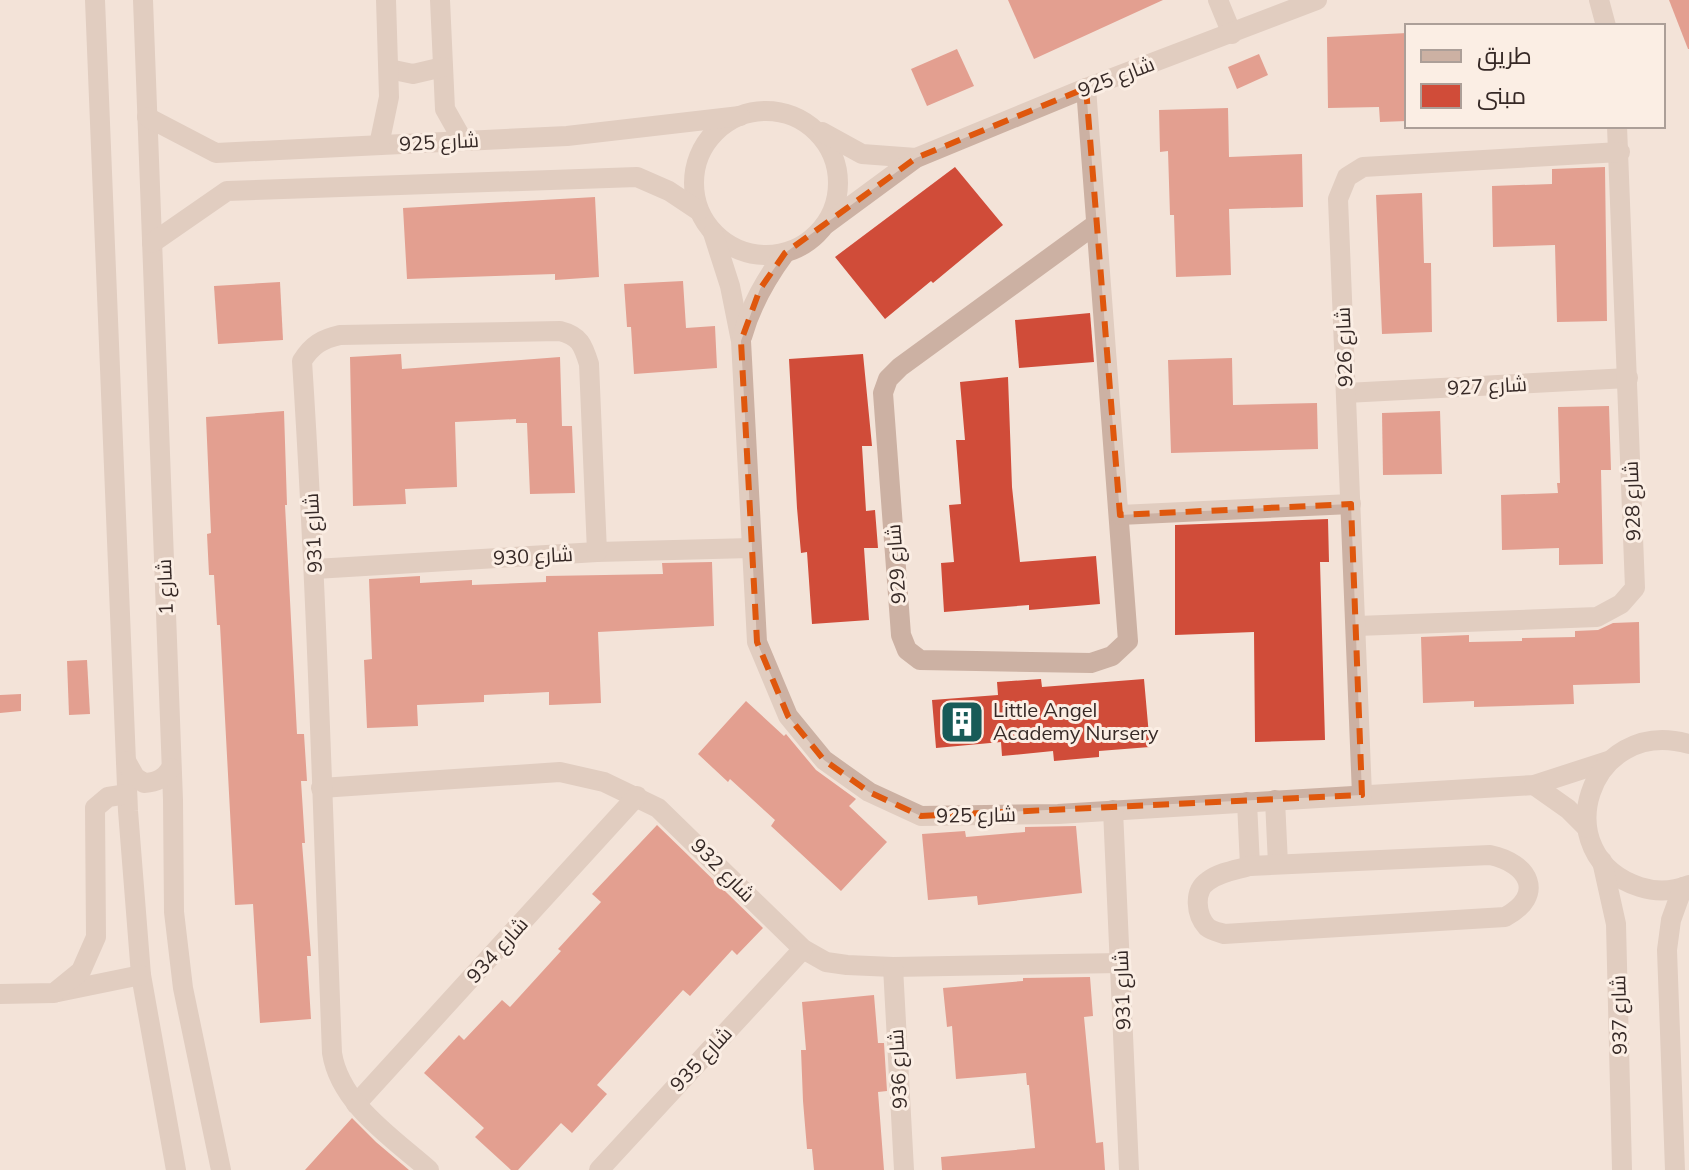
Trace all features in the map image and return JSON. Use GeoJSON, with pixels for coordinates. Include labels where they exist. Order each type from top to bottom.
{"type":"FeatureCollection","features":[{"type":"Feature","properties":{"kind":"street"},"geometry":{"type":"LineString","coordinates":[[95,0],[127,794],[141,975],[176,1170]]}},
{"type":"Feature","properties":{"kind":"street","name":"شارع 1"},"geometry":{"type":"LineString","coordinates":[[143,0],[174,912],[183,988],[221,1170]]}},
{"type":"Feature","properties":{"kind":"street"},"geometry":{"type":"LineString","coordinates":[[379,145],[389,97],[386,0]]}},
{"type":"Feature","properties":{"kind":"street"},"geometry":{"type":"LineString","coordinates":[[440,0],[445,109],[463,141]]}},
{"type":"Feature","properties":{"kind":"street"},"geometry":{"type":"LineString","coordinates":[[1218,0],[1232,34]]}},
{"type":"Feature","properties":{"kind":"street","name":"شارع 925"},"geometry":{"type":"LineString","coordinates":[[825,225],[916,158],[1086,88],[1317,0]]}},
{"type":"Feature","properties":{"kind":"street"},"geometry":{"type":"LineString","coordinates":[[1599,0],[1605,24]]}},
{"type":"Feature","properties":{"kind":"street"},"geometry":{"type":"LineString","coordinates":[[389,69],[413,74],[443,67]]}},
{"type":"Feature","properties":{"kind":"street","name":"شارع 929"},"geometry":{"type":"LineString","coordinates":[[1086,88],[1128,641],[1112,656],[1091,663],[920,660],[907,650],[901,635],[883,393],[888,379],[900,367],[1096,224]]}},
{"type":"Feature","properties":{"kind":"street"},"geometry":{"type":"LineString","coordinates":[[774,111],[807,123],[829,147],[835,162],[837,195],[825,225],[807,242],[785,253],[759,255],[734,248],[713,233],[699,211],[694,179],[703,148],[725,124],[740,116],[774,111]]}},
{"type":"Feature","properties":{"kind":"street","name":"شارع 925"},"geometry":{"type":"LineString","coordinates":[[147,117],[216,153],[567,136],[740,116]]}},
{"type":"Feature","properties":{"kind":"street","name":"شارع 925"},"geometry":{"type":"LineString","coordinates":[[807,123],[862,154],[916,158]]}},
{"type":"Feature","properties":{"kind":"street","name":"شارع 928"},"geometry":{"type":"LineString","coordinates":[[1357,626],[1597,617],[1621,604],[1635,588],[1617,128]]}},
{"type":"Feature","properties":{"kind":"street","name":"شارع 926"},"geometry":{"type":"LineString","coordinates":[[1362,795],[1338,199],[1347,177],[1363,167],[1620,152]]}},
{"type":"Feature","properties":{"kind":"street","name":"شارع 925"},"geometry":{"type":"LineString","coordinates":[[152,243],[227,191],[637,177],[669,191],[699,211]]}},
{"type":"Feature","properties":{"kind":"street","name":"شارع 925"},"geometry":{"type":"LineString","coordinates":[[713,233],[730,286],[741,341],[757,642],[788,716],[824,760],[869,792],[921,816],[1113,810],[1534,785],[1608,761],[1622,750],[1639,743],[1657,739],[1689,744]]}},
{"type":"Feature","properties":{"kind":"street","name":"شارع 925"},"geometry":{"type":"LineString","coordinates":[[741,341],[749,311],[785,253]]}},
{"type":"Feature","properties":{"kind":"street","name":"شارع 931"},"geometry":{"type":"LineString","coordinates":[[429,1170],[356,1104],[335,1067],[332,1053],[315,569],[302,361],[309,349],[340,335],[560,331],[574,334],[582,344],[589,364],[597,552]]}},
{"type":"Feature","properties":{"kind":"street","name":"شارع 927"},"geometry":{"type":"LineString","coordinates":[[1346,393],[1628,378]]}},
{"type":"Feature","properties":{"kind":"street"},"geometry":{"type":"LineString","coordinates":[[1120,515],[1351,504]]}},
{"type":"Feature","properties":{"kind":"street","name":"شارع 930"},"geometry":{"type":"LineString","coordinates":[[315,569],[597,552],[751,548]]}},
{"type":"Feature","properties":{"kind":"street"},"geometry":{"type":"LineString","coordinates":[[126,761],[135,777],[144,783],[156,782],[165,777],[171,768]]}},
{"type":"Feature","properties":{"kind":"street"},"geometry":{"type":"LineString","coordinates":[[1587,828],[1586,810],[1590,792],[1597,775],[1608,761]]}},
{"type":"Feature","properties":{"kind":"street","name":"شارع 932"},"geometry":{"type":"LineString","coordinates":[[321,788],[560,772],[604,782],[658,808],[803,949],[826,962],[893,967],[1121,963]]}},
{"type":"Feature","properties":{"kind":"street"},"geometry":{"type":"LineString","coordinates":[[1534,785],[1568,809],[1587,828]]}},
{"type":"Feature","properties":{"kind":"street"},"geometry":{"type":"LineString","coordinates":[[54,993],[81,971],[96,937],[95,808],[108,797],[127,794]]}},
{"type":"Feature","properties":{"kind":"street","name":"شارع 934"},"geometry":{"type":"LineString","coordinates":[[356,1104],[637,796]]}},
{"type":"Feature","properties":{"kind":"street"},"geometry":{"type":"LineString","coordinates":[[1275,800],[1278,864]]}},
{"type":"Feature","properties":{"kind":"street"},"geometry":{"type":"LineString","coordinates":[[1247,802],[1250,866]]}},
{"type":"Feature","properties":{"kind":"street","name":"شارع 931"},"geometry":{"type":"LineString","coordinates":[[1113,810],[1129,1170]]}},
{"type":"Feature","properties":{"kind":"street","name":"شارع 937"},"geometry":{"type":"LineString","coordinates":[[1587,828],[1592,845],[1602,861],[1616,924],[1622,1170]]}},
{"type":"Feature","properties":{"kind":"street"},"geometry":{"type":"LineString","coordinates":[[1490,855],[1508,859],[1519,867],[1528,883],[1529,894],[1516,911],[1493,919],[1224,934],[1210,930],[1201,919],[1198,906],[1198,895],[1204,882],[1222,873],[1250,866],[1490,855]]}},
{"type":"Feature","properties":{"kind":"street"},"geometry":{"type":"LineString","coordinates":[[1602,861],[1614,874],[1638,886],[1665,891],[1686,886]]}},
{"type":"Feature","properties":{"kind":"street"},"geometry":{"type":"LineString","coordinates":[[1675,1170],[1667,950],[1671,920],[1686,886]]}},
{"type":"Feature","properties":{"kind":"street","name":"شارع 935"},"geometry":{"type":"LineString","coordinates":[[599,1170],[803,949]]}},
{"type":"Feature","properties":{"kind":"street","name":"شارع 936"},"geometry":{"type":"LineString","coordinates":[[893,967],[904,1170]]}},
{"type":"Feature","properties":{"kind":"street"},"geometry":{"type":"LineString","coordinates":[[0,994],[54,993],[141,975]]}},
{"type":"Feature","properties":{"kind":"highlighted area"},"geometry":{"type":"Polygon","coordinates":[[[1086,88],[1120,515],[1351,504],[1362,795],[921,816],[869,792],[824,760],[788,716],[757,642],[741,341],[760,289],[785,253],[916,158],[1086,88]]]}},
{"type":"Feature","properties":{"kind":"building"},"geometry":{"type":"Polygon","coordinates":[[[1008,0],[1163,0],[1034,59],[1008,0]]]}},
{"type":"Feature","properties":{"kind":"building"},"geometry":{"type":"Polygon","coordinates":[[[1669,0],[1689,0],[1689,49],[1688,49],[1669,0]]]}},
{"type":"Feature","properties":{"kind":"building"},"geometry":{"type":"Polygon","coordinates":[[[1405,33],[1405,121],[1380,122],[1379,107],[1328,108],[1327,37],[1405,33]]]}},
{"type":"Feature","properties":{"kind":"building"},"geometry":{"type":"Polygon","coordinates":[[[957,49],[974,86],[927,106],[911,69],[957,49]]]}},
{"type":"Feature","properties":{"kind":"building"},"geometry":{"type":"Polygon","coordinates":[[[1259,54],[1268,75],[1237,89],[1228,67],[1259,54]]]}},
{"type":"Feature","properties":{"kind":"building"},"geometry":{"type":"Polygon","coordinates":[[[1228,108],[1229,157],[1302,154],[1303,207],[1229,209],[1231,275],[1176,277],[1168,151],[1160,152],[1159,110],[1228,108]]]}},
{"type":"Feature","properties":{"kind":"building"},"geometry":{"type":"Polygon","coordinates":[[[955,167],[1003,225],[885,319],[835,257],[955,167]]]}},
{"type":"Feature","properties":{"kind":"building"},"geometry":{"type":"Polygon","coordinates":[[[1605,167],[1607,321],[1557,322],[1555,245],[1493,247],[1492,186],[1552,184],[1552,169],[1605,167]]]}},
{"type":"Feature","properties":{"kind":"building"},"geometry":{"type":"Polygon","coordinates":[[[1422,193],[1424,263],[1431,263],[1432,332],[1382,334],[1376,195],[1422,193]]]}},
{"type":"Feature","properties":{"kind":"building"},"geometry":{"type":"Polygon","coordinates":[[[595,197],[599,277],[555,280],[555,274],[407,279],[403,208],[595,197]]]}},
{"type":"Feature","properties":{"kind":"building"},"geometry":{"type":"Polygon","coordinates":[[[683,281],[686,328],[715,326],[717,368],[634,374],[624,284],[683,281]]]}},
{"type":"Feature","properties":{"kind":"building"},"geometry":{"type":"Polygon","coordinates":[[[280,282],[283,340],[218,344],[214,286],[280,282]]]}},
{"type":"Feature","properties":{"kind":"building"},"geometry":{"type":"Polygon","coordinates":[[[1090,313],[1094,362],[1019,368],[1015,320],[1090,313]]]}},
{"type":"Feature","properties":{"kind":"building"},"geometry":{"type":"Polygon","coordinates":[[[401,354],[402,369],[560,357],[562,426],[572,426],[575,493],[530,494],[527,423],[516,423],[516,419],[455,422],[457,487],[405,489],[406,504],[353,506],[350,357],[401,354]]]}},
{"type":"Feature","properties":{"kind":"building"},"geometry":{"type":"Polygon","coordinates":[[[863,354],[872,446],[862,446],[866,511],[875,510],[878,548],[864,548],[869,620],[812,624],[807,552],[801,553],[797,508],[789,359],[863,354]]]}},
{"type":"Feature","properties":{"kind":"building"},"geometry":{"type":"Polygon","coordinates":[[[1232,358],[1233,405],[1317,403],[1318,449],[1171,453],[1168,360],[1232,358]]]}},
{"type":"Feature","properties":{"kind":"building"},"geometry":{"type":"Polygon","coordinates":[[[1008,377],[1012,487],[1020,562],[1096,556],[1100,604],[1029,610],[1029,605],[944,612],[941,563],[954,562],[949,505],[961,504],[956,440],[965,440],[960,382],[1008,377]]]}},
{"type":"Feature","properties":{"kind":"building"},"geometry":{"type":"Polygon","coordinates":[[[1609,406],[1611,470],[1601,470],[1603,564],[1559,565],[1559,548],[1502,550],[1501,495],[1558,493],[1558,407],[1609,406]]]}},
{"type":"Feature","properties":{"kind":"building"},"geometry":{"type":"Polygon","coordinates":[[[284,411],[285,505],[297,734],[304,734],[307,781],[301,781],[305,843],[302,843],[311,956],[307,956],[311,1019],[260,1023],[253,904],[235,905],[220,625],[217,625],[214,575],[209,575],[207,534],[211,533],[206,417],[284,411]]]}},
{"type":"Feature","properties":{"kind":"building"},"geometry":{"type":"Polygon","coordinates":[[[1440,411],[1442,474],[1383,475],[1382,413],[1440,411]]]}},
{"type":"Feature","properties":{"kind":"building"},"geometry":{"type":"Polygon","coordinates":[[[1328,519],[1329,562],[1320,562],[1325,740],[1255,742],[1254,632],[1175,635],[1175,525],[1328,519]]]}},
{"type":"Feature","properties":{"kind":"building"},"geometry":{"type":"Polygon","coordinates":[[[712,562],[714,626],[598,632],[601,703],[549,705],[549,692],[484,695],[484,702],[417,705],[418,726],[367,728],[364,660],[372,659],[369,579],[420,576],[420,583],[472,580],[472,585],[546,582],[546,576],[663,574],[662,563],[712,562]]]}},
{"type":"Feature","properties":{"kind":"building"},"geometry":{"type":"Polygon","coordinates":[[[1639,622],[1640,683],[1573,685],[1574,704],[1474,707],[1474,701],[1423,703],[1421,637],[1469,635],[1469,642],[1522,641],[1522,638],[1575,637],[1575,631],[1598,630],[1613,623],[1639,622]]]}},
{"type":"Feature","properties":{"kind":"building"},"geometry":{"type":"Polygon","coordinates":[[[87,660],[90,714],[69,715],[67,661],[87,660]]]}},
{"type":"Feature","properties":{"kind":"building"},"geometry":{"type":"Polygon","coordinates":[[[1041,679],[1042,687],[1144,679],[1150,747],[1099,751],[1099,757],[1054,761],[1053,751],[1002,756],[1001,742],[936,748],[932,700],[998,695],[997,682],[1041,679]]]}},
{"type":"Feature","properties":{"kind":"building"},"geometry":{"type":"Polygon","coordinates":[[[21,694],[21,711],[0,713],[0,695],[21,694]]]}},
{"type":"Feature","properties":{"kind":"building"},"geometry":{"type":"Polygon","coordinates":[[[746,701],[784,736],[786,734],[816,770],[856,799],[849,806],[887,842],[841,891],[771,826],[775,820],[698,754],[746,701]]]}},
{"type":"Feature","properties":{"kind":"building"},"geometry":{"type":"Polygon","coordinates":[[[657,825],[763,928],[737,955],[732,950],[690,996],[683,990],[597,1085],[607,1094],[572,1133],[561,1123],[518,1170],[511,1170],[475,1137],[484,1128],[424,1073],[459,1035],[464,1040],[502,1000],[510,1007],[601,902],[592,894],[657,825]]]}},
{"type":"Feature","properties":{"kind":"building"},"geometry":{"type":"Polygon","coordinates":[[[1076,826],[1082,893],[978,905],[977,896],[928,900],[922,834],[965,831],[966,837],[1025,832],[1025,827],[1076,826]]]}},
{"type":"Feature","properties":{"kind":"building"},"geometry":{"type":"Polygon","coordinates":[[[1090,977],[1093,1016],[1084,1017],[1096,1143],[1103,1142],[1105,1170],[942,1170],[941,1157],[1035,1148],[1026,1073],[956,1079],[952,1026],[947,1027],[943,988],[1023,981],[1023,978],[1090,977]]]}},
{"type":"Feature","properties":{"kind":"building"},"geometry":{"type":"Polygon","coordinates":[[[874,995],[878,1043],[884,1043],[887,1091],[878,1092],[884,1170],[814,1170],[812,1149],[807,1149],[803,1101],[801,1050],[806,1050],[802,1002],[874,995]]]}},
{"type":"Feature","properties":{"kind":"building"},"geometry":{"type":"Polygon","coordinates":[[[352,1118],[376,1142],[409,1170],[305,1170],[352,1118]]]}},
{"type":"Feature","properties":{"kind":"place","name":"Little Angel Academy Nursery"},"geometry":{"type":"Point","coordinates":[962,722]}}]}
